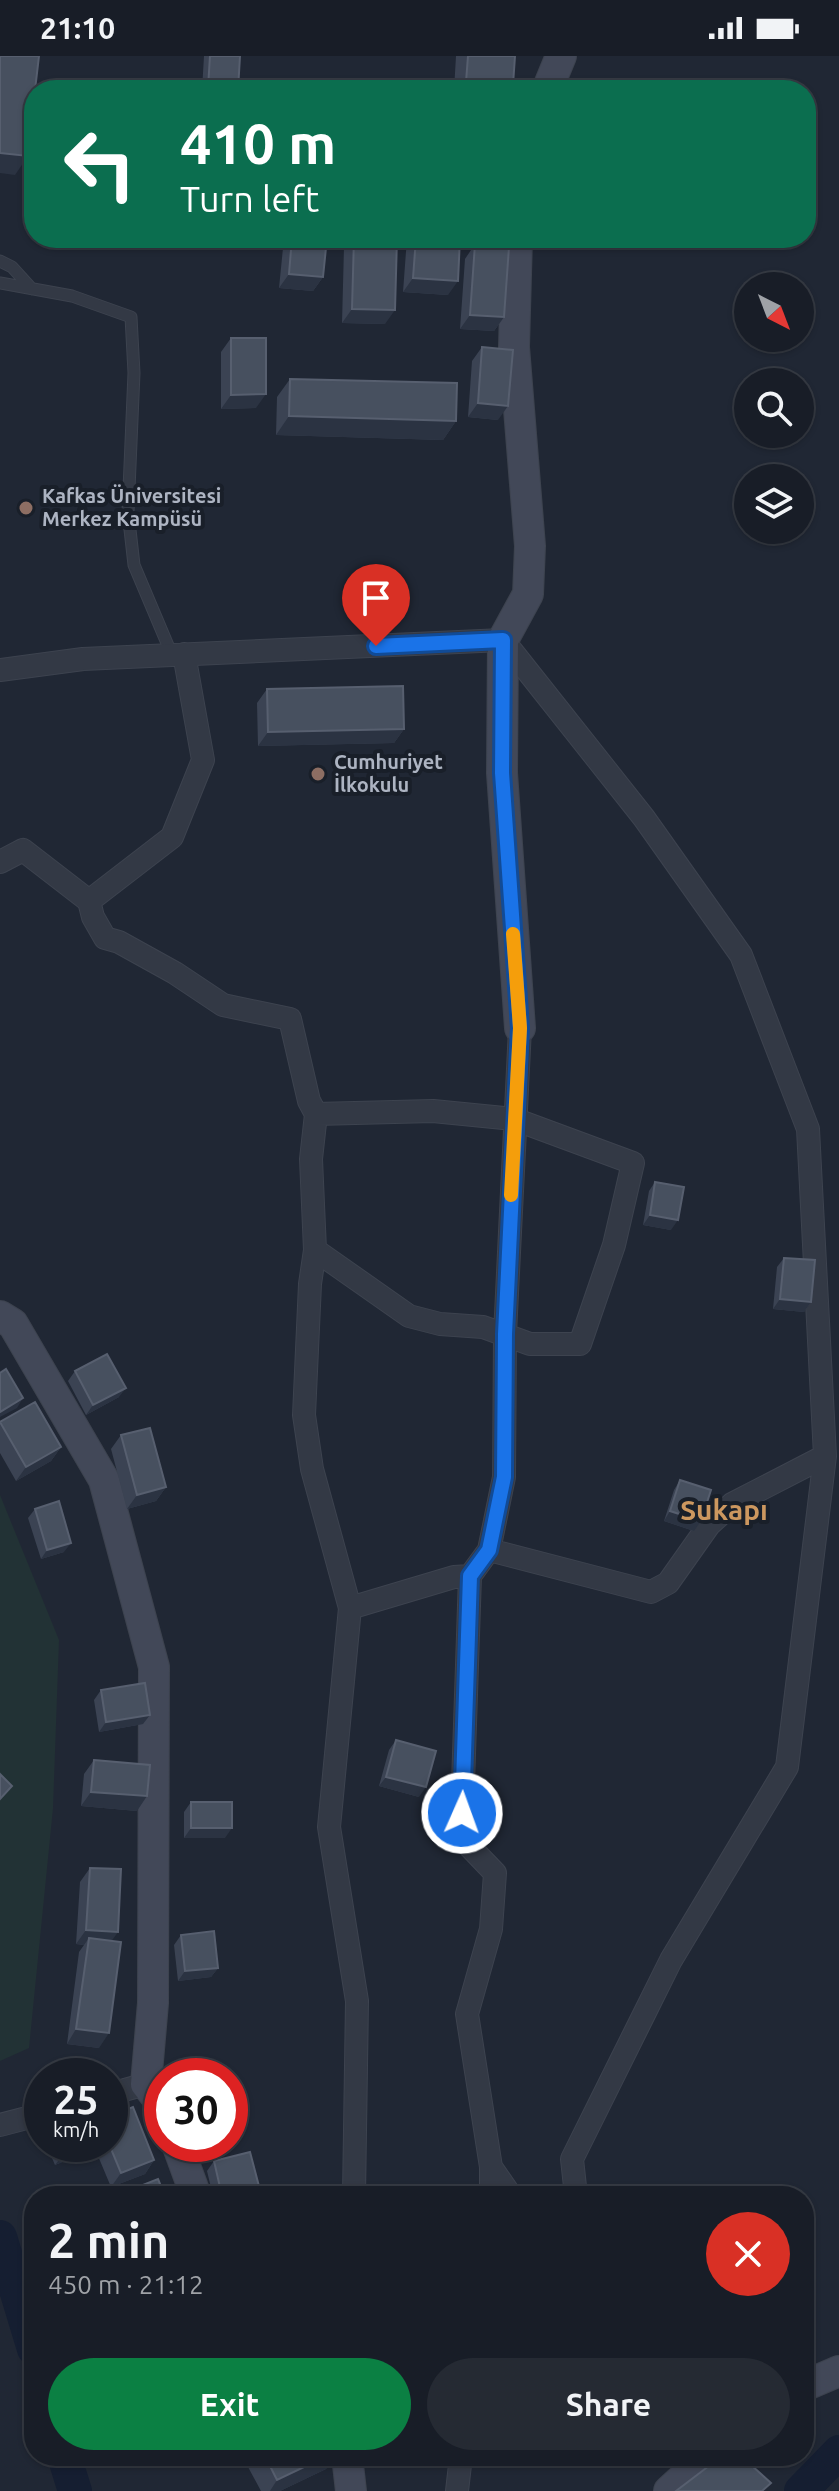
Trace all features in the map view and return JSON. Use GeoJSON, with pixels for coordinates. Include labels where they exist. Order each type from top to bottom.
{"type":"FeatureCollection","features":[{"type":"Feature","properties":{"kind":"street"},"geometry":{"type":"LineString","coordinates":[[551,80],[561,56]]}},
{"type":"Feature","properties":{"kind":"street"},"geometry":{"type":"LineString","coordinates":[[491,2186],[491,2167],[467,2014],[491,1929],[495,1873],[470,1847],[462,1813],[470,1576],[489,1550],[504,1477],[505,1334],[520,1028],[502,773],[503,640],[528,594],[530,546],[514,347],[517,248]]}},
{"type":"Feature","properties":{"kind":"street"},"geometry":{"type":"LineString","coordinates":[[0,670],[83,659],[503,640]]}},
{"type":"Feature","properties":{"kind":"street"},"geometry":{"type":"LineString","coordinates":[[503,640],[644,818],[741,955],[808,1129],[825,1456],[787,1767],[671,1960],[572,2159],[575,2186]]}},
{"type":"Feature","properties":{"kind":"street"},"geometry":{"type":"LineString","coordinates":[[89,901],[172,837],[203,760],[178,654]]}},
{"type":"Feature","properties":{"kind":"street"},"geometry":{"type":"LineString","coordinates":[[0,862],[23,850],[89,901],[93,917],[105,938],[119,942],[175,973],[223,1005],[290,1019],[309,1101],[316,1114],[311,1159],[315,1250],[310,1284],[304,1415],[312,1469],[350,1608],[329,1827],[357,2001],[354,2186]]}},
{"type":"Feature","properties":{"kind":"street"},"geometry":{"type":"LineString","coordinates":[[315,1250],[409,1316],[440,1324],[483,1327],[530,1344],[580,1344],[614,1245],[633,1163],[514,1119],[433,1111],[316,1114]]}},
{"type":"Feature","properties":{"kind":"street"},"geometry":{"type":"LineString","coordinates":[[0,1316],[13,1324],[104,1480],[154,1667],[154,2058]]}},
{"type":"Feature","properties":{"kind":"street"},"geometry":{"type":"LineString","coordinates":[[489,1550],[651,1592],[668,1583],[709,1525],[732,1504],[825,1456]]}},
{"type":"Feature","properties":{"kind":"street"},"geometry":{"type":"LineString","coordinates":[[350,1608],[454,1577],[470,1576]]}},
{"type":"Feature","properties":{"kind":"street"},"geometry":{"type":"LineString","coordinates":[[0,2125],[24,2119]]}},
{"type":"Feature","properties":{"kind":"street"},"geometry":{"type":"LineString","coordinates":[[184,2162],[192,2186]]}},
{"type":"Feature","properties":{"kind":"street"},"geometry":{"type":"LineString","coordinates":[[491,2167],[504,2186]]}},
{"type":"Feature","properties":{"kind":"street"},"geometry":{"type":"LineString","coordinates":[[814,2382],[839,2371]]}},
{"type":"Feature","properties":{"kind":"street"},"geometry":{"type":"LineString","coordinates":[[348,2466],[351,2491]]}},
{"type":"Feature","properties":{"kind":"street"},"geometry":{"type":"LineString","coordinates":[[457,2491],[460,2466]]}},
{"type":"Feature","properties":{"kind":"street"},"geometry":{"type":"LineString","coordinates":[[669,2491],[696,2466]]}},
{"type":"Feature","properties":{"kind":"lane"},"geometry":{"type":"LineString","coordinates":[[0,261],[12,267],[33,289]]}},
{"type":"Feature","properties":{"kind":"lane"},"geometry":{"type":"LineString","coordinates":[[0,283],[72,296],[131,317],[134,373],[128,512],[134,565],[178,654]]}},
{"type":"Feature","properties":{"kind":"shaded area"},"geometry":{"type":"Polygon","coordinates":[[[0,1495],[59,1640],[53,1808],[29,2048],[0,2061],[0,1495]]]}},
{"type":"Feature","properties":{"kind":"building"},"geometry":{"type":"Polygon","coordinates":[[[0,56],[39,56],[36,80],[24,80],[24,156],[0,153],[0,56]]]}},
{"type":"Feature","properties":{"kind":"building"},"geometry":{"type":"Polygon","coordinates":[[[210,56],[240,56],[239,80],[208,80],[210,56]]]}},
{"type":"Feature","properties":{"kind":"building"},"geometry":{"type":"Polygon","coordinates":[[[468,56],[515,56],[513,80],[466,80],[468,56]]]}},
{"type":"Feature","properties":{"kind":"building"},"geometry":{"type":"Polygon","coordinates":[[[291,248],[326,248],[323,277],[289,274],[291,248]]]}},
{"type":"Feature","properties":{"kind":"building"},"geometry":{"type":"Polygon","coordinates":[[[354,248],[397,248],[395,310],[352,309],[354,248]]]}},
{"type":"Feature","properties":{"kind":"building"},"geometry":{"type":"Polygon","coordinates":[[[415,248],[460,248],[458,281],[413,278],[415,248]]]}},
{"type":"Feature","properties":{"kind":"building"},"geometry":{"type":"Polygon","coordinates":[[[475,248],[509,248],[504,317],[470,315],[475,248]]]}},
{"type":"Feature","properties":{"kind":"building"},"geometry":{"type":"Polygon","coordinates":[[[231,338],[266,338],[266,394],[231,395],[231,338]]]}},
{"type":"Feature","properties":{"kind":"building"},"geometry":{"type":"Polygon","coordinates":[[[482,347],[513,350],[508,406],[478,403],[482,347]]]}},
{"type":"Feature","properties":{"kind":"building"},"geometry":{"type":"Polygon","coordinates":[[[290,379],[457,383],[456,421],[289,416],[290,379]]]}},
{"type":"Feature","properties":{"kind":"building"},"geometry":{"type":"Polygon","coordinates":[[[403,686],[404,729],[268,732],[267,689],[403,686]]]}},
{"type":"Feature","properties":{"kind":"building"},"geometry":{"type":"Polygon","coordinates":[[[655,1182],[684,1187],[678,1220],[650,1215],[655,1182]]]}},
{"type":"Feature","properties":{"kind":"building"},"geometry":{"type":"Polygon","coordinates":[[[784,1258],[815,1260],[811,1302],[780,1299],[784,1258]]]}},
{"type":"Feature","properties":{"kind":"building"},"geometry":{"type":"Polygon","coordinates":[[[107,1354],[126,1388],[93,1405],[75,1371],[107,1354]]]}},
{"type":"Feature","properties":{"kind":"building"},"geometry":{"type":"Polygon","coordinates":[[[6,1369],[23,1398],[0,1412],[0,1373],[6,1369]]]}},
{"type":"Feature","properties":{"kind":"building"},"geometry":{"type":"Polygon","coordinates":[[[35,1402],[61,1447],[26,1467],[0,1422],[35,1402]]]}},
{"type":"Feature","properties":{"kind":"building"},"geometry":{"type":"Polygon","coordinates":[[[150,1428],[166,1487],[137,1495],[121,1435],[150,1428]]]}},
{"type":"Feature","properties":{"kind":"building"},"geometry":{"type":"Polygon","coordinates":[[[680,1480],[711,1490],[701,1521],[670,1511],[680,1480]]]}},
{"type":"Feature","properties":{"kind":"building"},"geometry":{"type":"Polygon","coordinates":[[[59,1501],[71,1543],[47,1550],[35,1509],[59,1501]]]}},
{"type":"Feature","properties":{"kind":"building"},"geometry":{"type":"Polygon","coordinates":[[[145,1683],[150,1715],[106,1722],[101,1690],[145,1683]]]}},
{"type":"Feature","properties":{"kind":"building"},"geometry":{"type":"Polygon","coordinates":[[[396,1740],[436,1751],[426,1787],[386,1777],[396,1740]]]}},
{"type":"Feature","properties":{"kind":"building"},"geometry":{"type":"Polygon","coordinates":[[[94,1760],[150,1765],[147,1796],[91,1792],[94,1760]]]}},
{"type":"Feature","properties":{"kind":"building"},"geometry":{"type":"Polygon","coordinates":[[[0,1774],[12,1786],[0,1799],[0,1774]]]}},
{"type":"Feature","properties":{"kind":"building"},"geometry":{"type":"Polygon","coordinates":[[[191,1802],[232,1802],[232,1828],[191,1828],[191,1802]]]}},
{"type":"Feature","properties":{"kind":"building"},"geometry":{"type":"Polygon","coordinates":[[[90,1868],[121,1869],[118,1932],[86,1930],[90,1868]]]}},
{"type":"Feature","properties":{"kind":"building"},"geometry":{"type":"Polygon","coordinates":[[[214,1931],[218,1968],[185,1971],[181,1935],[214,1931]]]}},
{"type":"Feature","properties":{"kind":"building"},"geometry":{"type":"Polygon","coordinates":[[[89,1938],[121,1942],[109,2033],[76,2029],[89,1938]]]}},
{"type":"Feature","properties":{"kind":"building"},"geometry":{"type":"Polygon","coordinates":[[[133,2107],[144,2135],[144,2162],[149,2162],[121,2173],[116,2162],[128,2162],[128,2109],[133,2107]]]}},
{"type":"Feature","properties":{"kind":"building"},"geometry":{"type":"Polygon","coordinates":[[[250,2152],[259,2186],[220,2186],[214,2162],[248,2162],[250,2152]]]}},
{"type":"Feature","properties":{"kind":"building"},"geometry":{"type":"Polygon","coordinates":[[[158,2179],[161,2186],[140,2186],[158,2179]]]}},
{"type":"Feature","properties":{"kind":"building"},"geometry":{"type":"Polygon","coordinates":[[[270,2466],[306,2466],[277,2480],[270,2466]]]}},
{"type":"Feature","properties":{"kind":"building"},"geometry":{"type":"Polygon","coordinates":[[[709,2466],[752,2466],[771,2483],[762,2491],[676,2491],[709,2466]]]}},
{"type":"Feature","properties":{"kind":"waterway"},"geometry":{"type":"LineString","coordinates":[[0,2237],[24,2316]]}},
{"type":"Feature","properties":{"kind":"waterway"},"geometry":{"type":"LineString","coordinates":[[801,2491],[839,2452]]}},
{"type":"Feature","properties":{"kind":"waterway"},"geometry":{"type":"LineString","coordinates":[[67,2466],[75,2491]]}},
{"type":"Feature","properties":{"kind":"slow traffic"},"geometry":{"type":"LineString","coordinates":[[511,1195],[520,1028],[513,934]]}},
{"type":"Feature","properties":{"kind":"place","name":"Kafkas Üniversitesi Merkez Kampüsü"},"geometry":{"type":"Point","coordinates":[26,508]}},
{"type":"Feature","properties":{"kind":"place","name":"Cumhuriyet İlkokulu"},"geometry":{"type":"Point","coordinates":[318,774]}},
{"type":"Feature","properties":{"kind":"district","name":"Sukapı"},"geometry":{"type":"Point","coordinates":[724,1510]}},
{"type":"Feature","properties":{"kind":"route"},"geometry":{"type":"LineString","coordinates":[[376,646],[503,640],[502,773],[520,1028],[505,1334],[504,1477],[489,1550],[470,1576],[462,1813]]}}]}
